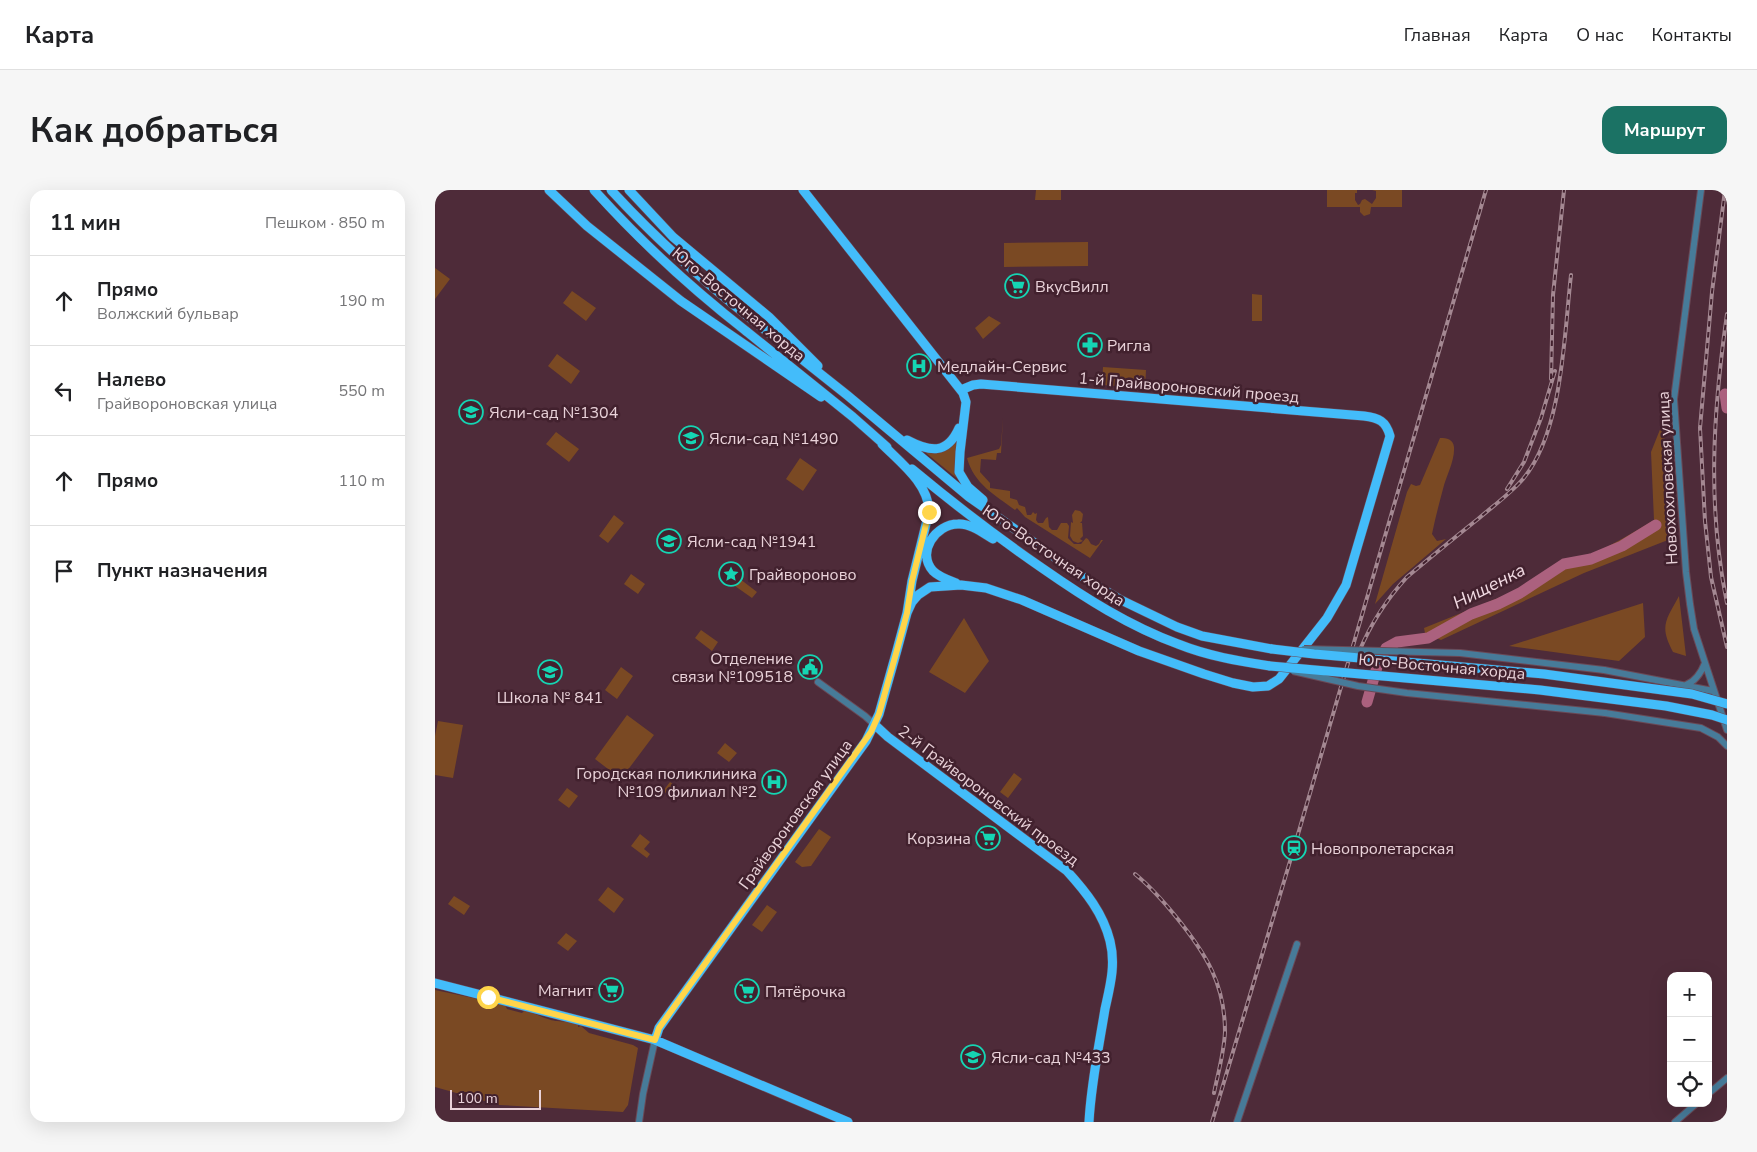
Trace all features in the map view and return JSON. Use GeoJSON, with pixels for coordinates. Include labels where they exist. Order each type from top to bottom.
{"type":"FeatureCollection","features":[{"type":"Feature","properties":{"kind":"main road","name":"Юго-Восточная хорда"},"geometry":{"type":"LineString","coordinates":[[594,190],[663,262],[706,300],[853,417],[882,444],[960,509],[1100,607],[1150,632],[1176,644],[1223,659],[1270,666],[1550,692],[1667,706],[1727,720]]}},
{"type":"Feature","properties":{"kind":"main road","name":"Юго-Восточная хорда"},"geometry":{"type":"LineString","coordinates":[[611,190],[671,252],[715,290],[847,394],[969,497],[1086,579],[1151,616],[1202,636],[1272,649],[1544,674],[1692,694],[1727,704]]}},
{"type":"Feature","properties":{"kind":"main road"},"geometry":{"type":"LineString","coordinates":[[629,190],[673,237],[769,317],[847,394]]}},
{"type":"Feature","properties":{"kind":"main road"},"geometry":{"type":"LineString","coordinates":[[803,190],[929,352],[961,390],[966,402],[959,465],[962,479],[1010,526]]}},
{"type":"Feature","properties":{"kind":"main road"},"geometry":{"type":"LineString","coordinates":[[552,193],[587,226],[681,301],[803,386],[853,417]]}},
{"type":"Feature","properties":{"kind":"main road","name":"1-й Грайвороновский проезд"},"geometry":{"type":"LineString","coordinates":[[961,390],[981,384],[1373,417],[1382,420],[1388,427],[1390,436],[1346,586],[1327,618],[1279,679],[1267,686],[1253,687],[1233,684],[1139,651],[1022,600],[986,588],[961,585]]}},
{"type":"Feature","properties":{"kind":"main road"},"geometry":{"type":"LineString","coordinates":[[892,432],[916,445],[933,450],[940,449],[951,442],[963,421]]}},
{"type":"Feature","properties":{"kind":"main road"},"geometry":{"type":"LineString","coordinates":[[882,444],[921,485],[929,502],[929,512],[912,581],[907,613]]}},
{"type":"Feature","properties":{"kind":"main road"},"geometry":{"type":"LineString","coordinates":[[961,585],[936,574],[928,562],[927,548],[930,541],[939,529],[948,526],[958,524],[971,527],[1035,563]]}},
{"type":"Feature","properties":{"kind":"main road"},"geometry":{"type":"LineString","coordinates":[[907,613],[918,595],[930,587],[961,585]]}},
{"type":"Feature","properties":{"kind":"main road","name":"Грайвороновская улица"},"geometry":{"type":"LineString","coordinates":[[655,1040],[659,1028],[862,746],[875,725],[907,613]]}},
{"type":"Feature","properties":{"kind":"main road","name":"2-й Грайвороновский проезд"},"geometry":{"type":"LineString","coordinates":[[875,725],[888,737],[1067,871],[1088,895],[1096,908],[1105,926],[1113,964],[1089,1122]]}},
{"type":"Feature","properties":{"kind":"main road"},"geometry":{"type":"LineString","coordinates":[[435,983],[655,1040],[848,1122]]}},
{"type":"Feature","properties":{"kind":"street","name":"Новохохловская улица"},"geometry":{"type":"LineString","coordinates":[[1701,190],[1674,399],[1686,572],[1694,629],[1713,692],[1727,730]]}},
{"type":"Feature","properties":{"kind":"street"},"geometry":{"type":"LineString","coordinates":[[1272,649],[1460,653],[1604,670],[1686,685],[1713,692]]}},
{"type":"Feature","properties":{"kind":"street"},"geometry":{"type":"LineString","coordinates":[[1686,685],[1693,682],[1705,663]]}},
{"type":"Feature","properties":{"kind":"street"},"geometry":{"type":"LineString","coordinates":[[1270,666],[1377,689],[1605,712],[1701,728],[1718,737],[1727,746]]}},
{"type":"Feature","properties":{"kind":"street"},"geometry":{"type":"LineString","coordinates":[[818,682],[875,725]]}},
{"type":"Feature","properties":{"kind":"street"},"geometry":{"type":"LineString","coordinates":[[1237,1122],[1297,944]]}},
{"type":"Feature","properties":{"kind":"street"},"geometry":{"type":"LineString","coordinates":[[639,1122],[655,1040]]}},
{"type":"Feature","properties":{"kind":"street"},"geometry":{"type":"LineString","coordinates":[[1712,1091],[1727,1078]]}},
{"type":"Feature","properties":{"kind":"street"},"geometry":{"type":"LineString","coordinates":[[1675,1122],[1692,1107]]}},
{"type":"Feature","properties":{"kind":"shaded area"},"geometry":{"type":"Polygon","coordinates":[[[1036,190],[1061,190],[1061,200],[1035,200],[1036,190]]]}},
{"type":"Feature","properties":{"kind":"shaded area"},"geometry":{"type":"Polygon","coordinates":[[[1327,190],[1357,190],[1355,200],[1358,205],[1365,199],[1372,204],[1376,198],[1376,191],[1372,190],[1402,190],[1402,207],[1371,207],[1370,214],[1364,216],[1360,212],[1360,207],[1327,207],[1327,190]]]}},
{"type":"Feature","properties":{"kind":"shaded area"},"geometry":{"type":"Polygon","coordinates":[[[1088,242],[1088,266],[1004,267],[1004,243],[1088,242]]]}},
{"type":"Feature","properties":{"kind":"shaded area"},"geometry":{"type":"Polygon","coordinates":[[[435,268],[450,279],[435,299],[435,268]]]}},
{"type":"Feature","properties":{"kind":"shaded area"},"geometry":{"type":"Polygon","coordinates":[[[572,291],[596,308],[586,321],[563,303],[572,291]]]}},
{"type":"Feature","properties":{"kind":"shaded area"},"geometry":{"type":"Polygon","coordinates":[[[1252,294],[1262,295],[1262,321],[1252,321],[1252,294]]]}},
{"type":"Feature","properties":{"kind":"shaded area"},"geometry":{"type":"Polygon","coordinates":[[[989,316],[1001,323],[983,339],[975,328],[989,316]]]}},
{"type":"Feature","properties":{"kind":"shaded area"},"geometry":{"type":"Polygon","coordinates":[[[557,354],[580,371],[571,384],[548,366],[557,354]]]}},
{"type":"Feature","properties":{"kind":"shaded area"},"geometry":{"type":"Polygon","coordinates":[[[1103,367],[1146,370],[1145,388],[1102,385],[1103,367]]]}},
{"type":"Feature","properties":{"kind":"shaded area"},"geometry":{"type":"Polygon","coordinates":[[[1003,418],[1001,453],[997,453],[996,460],[981,459],[980,472],[990,483],[990,488],[1010,491],[1010,498],[1017,500],[1019,505],[1025,507],[1027,515],[1031,515],[1033,512],[1037,513],[1036,520],[1038,523],[1043,523],[1048,517],[1049,527],[1052,530],[1057,530],[1061,523],[1067,523],[1069,526],[1068,538],[1074,544],[1081,544],[1086,538],[1091,544],[1096,546],[1103,540],[1090,558],[1025,517],[1017,508],[1015,510],[993,494],[980,482],[970,467],[967,458],[999,449],[1003,418]]]}},
{"type":"Feature","properties":{"kind":"shaded area"},"geometry":{"type":"Polygon","coordinates":[[[1663,422],[1673,538],[1584,573],[1441,640],[1425,633],[1424,628],[1570,566],[1599,552],[1654,520],[1651,452],[1663,422]]]}},
{"type":"Feature","properties":{"kind":"shaded area"},"geometry":{"type":"Polygon","coordinates":[[[556,432],[579,449],[569,462],[546,444],[556,432]]]}},
{"type":"Feature","properties":{"kind":"shaded area"},"geometry":{"type":"Polygon","coordinates":[[[959,438],[959,480],[926,453],[945,450],[959,438]]]}},
{"type":"Feature","properties":{"kind":"shaded area"},"geometry":{"type":"Polygon","coordinates":[[[1440,438],[1451,441],[1454,452],[1432,534],[1437,541],[1446,539],[1393,584],[1375,604],[1407,492],[1411,484],[1420,485],[1440,438]]]}},
{"type":"Feature","properties":{"kind":"shaded area"},"geometry":{"type":"Polygon","coordinates":[[[800,458],[817,470],[803,491],[786,479],[800,458]]]}},
{"type":"Feature","properties":{"kind":"shaded area"},"geometry":{"type":"Polygon","coordinates":[[[1075,510],[1083,514],[1080,523],[1082,523],[1083,536],[1080,539],[1083,541],[1078,543],[1073,541],[1070,536],[1071,522],[1073,523],[1072,515],[1075,510]]]}},
{"type":"Feature","properties":{"kind":"shaded area"},"geometry":{"type":"Polygon","coordinates":[[[614,515],[624,523],[608,543],[599,536],[614,515]]]}},
{"type":"Feature","properties":{"kind":"shaded area"},"geometry":{"type":"Polygon","coordinates":[[[631,574],[645,584],[638,594],[624,584],[631,574]]]}},
{"type":"Feature","properties":{"kind":"shaded area"},"geometry":{"type":"Polygon","coordinates":[[[740,579],[757,592],[752,598],[735,586],[740,579]]]}},
{"type":"Feature","properties":{"kind":"shaded area"},"geometry":{"type":"Polygon","coordinates":[[[1679,596],[1686,656],[1673,652],[1665,629],[1668,617],[1679,596]]]}},
{"type":"Feature","properties":{"kind":"shaded area"},"geometry":{"type":"Polygon","coordinates":[[[1643,603],[1645,637],[1619,661],[1509,646],[1643,603]]]}},
{"type":"Feature","properties":{"kind":"shaded area"},"geometry":{"type":"Polygon","coordinates":[[[964,618],[989,661],[965,693],[929,672],[964,618]]]}},
{"type":"Feature","properties":{"kind":"shaded area"},"geometry":{"type":"Polygon","coordinates":[[[701,630],[718,642],[712,651],[695,638],[701,630]]]}},
{"type":"Feature","properties":{"kind":"shaded area"},"geometry":{"type":"Polygon","coordinates":[[[621,667],[633,676],[617,699],[605,690],[621,667]]]}},
{"type":"Feature","properties":{"kind":"shaded area"},"geometry":{"type":"Polygon","coordinates":[[[627,715],[654,735],[621,779],[595,759],[627,715]]]}},
{"type":"Feature","properties":{"kind":"shaded area"},"geometry":{"type":"Polygon","coordinates":[[[438,721],[463,725],[453,778],[435,775],[435,736],[438,721]]]}},
{"type":"Feature","properties":{"kind":"shaded area"},"geometry":{"type":"Polygon","coordinates":[[[725,743],[737,753],[729,762],[717,753],[725,743]]]}},
{"type":"Feature","properties":{"kind":"shaded area"},"geometry":{"type":"Polygon","coordinates":[[[1014,773],[1022,779],[1008,798],[1000,792],[1014,773]]]}},
{"type":"Feature","properties":{"kind":"shaded area"},"geometry":{"type":"Polygon","coordinates":[[[670,782],[681,790],[675,799],[663,791],[670,782]]]}},
{"type":"Feature","properties":{"kind":"shaded area"},"geometry":{"type":"Polygon","coordinates":[[[567,788],[578,796],[569,808],[558,800],[567,788]]]}},
{"type":"Feature","properties":{"kind":"shaded area"},"geometry":{"type":"Polygon","coordinates":[[[819,829],[831,837],[811,866],[802,867],[795,862],[819,829]]]}},
{"type":"Feature","properties":{"kind":"shaded area"},"geometry":{"type":"Polygon","coordinates":[[[640,834],[650,842],[644,849],[650,854],[647,858],[631,846],[640,834]]]}},
{"type":"Feature","properties":{"kind":"shaded area"},"geometry":{"type":"Polygon","coordinates":[[[608,887],[624,899],[614,913],[598,900],[608,887]]]}},
{"type":"Feature","properties":{"kind":"shaded area"},"geometry":{"type":"Polygon","coordinates":[[[454,896],[470,906],[464,915],[448,904],[454,896]]]}},
{"type":"Feature","properties":{"kind":"shaded area"},"geometry":{"type":"Polygon","coordinates":[[[767,905],[777,912],[762,932],[752,925],[767,905]]]}},
{"type":"Feature","properties":{"kind":"shaded area"},"geometry":{"type":"Polygon","coordinates":[[[566,933],[577,941],[568,951],[557,943],[566,933]]]}},
{"type":"Feature","properties":{"kind":"shaded area"},"geometry":{"type":"Polygon","coordinates":[[[435,990],[491,1000],[505,1005],[507,1009],[522,1013],[526,1009],[550,1020],[578,1024],[578,1027],[581,1026],[589,1033],[633,1045],[638,1048],[628,1105],[623,1112],[499,1105],[435,1087],[435,990]]]}},
{"type":"Feature","properties":{"kind":"waterway","name":"Нищенка"},"geometry":{"type":"LineString","coordinates":[[1725,394],[1727,408]]}},
{"type":"Feature","properties":{"kind":"waterway","name":"Нищенка"},"geometry":{"type":"LineString","coordinates":[[1367,702],[1377,667],[1386,648],[1397,642],[1428,638],[1471,614],[1520,593],[1564,564],[1591,559],[1622,546],[1656,525]]}},
{"type":"Feature","properties":{"kind":"railway"},"geometry":{"type":"LineString","coordinates":[[1212,1122],[1486,190]]}},
{"type":"Feature","properties":{"kind":"railway"},"geometry":{"type":"LineString","coordinates":[[1551,379],[1553,295],[1564,190]]}},
{"type":"Feature","properties":{"kind":"railway"},"geometry":{"type":"LineString","coordinates":[[1725,190],[1712,292],[1700,428],[1705,521],[1711,577],[1727,647]]}},
{"type":"Feature","properties":{"kind":"railway"},"geometry":{"type":"LineString","coordinates":[[1359,652],[1380,612],[1407,577],[1513,490],[1536,459],[1554,409],[1563,353],[1571,275]]}},
{"type":"Feature","properties":{"kind":"railway"},"geometry":{"type":"LineString","coordinates":[[1727,314],[1718,387],[1714,459],[1717,531],[1727,603]]}},
{"type":"Feature","properties":{"kind":"railway"},"geometry":{"type":"LineString","coordinates":[[1507,489],[1524,462],[1541,418],[1555,371]]}},
{"type":"Feature","properties":{"kind":"railway"},"geometry":{"type":"LineString","coordinates":[[1135,874],[1157,895],[1197,944],[1217,984],[1222,999],[1225,1032],[1214,1093]]}},
{"type":"Feature","properties":{"kind":"place","name":"ВкусВилл"},"geometry":{"type":"Point","coordinates":[1017,286]}},
{"type":"Feature","properties":{"kind":"place","name":"Ригла"},"geometry":{"type":"Point","coordinates":[1090,345]}},
{"type":"Feature","properties":{"kind":"place","name":"Медлайн-Сервис"},"geometry":{"type":"Point","coordinates":[919,366]}},
{"type":"Feature","properties":{"kind":"place","name":"Ясли-сад №1304"},"geometry":{"type":"Point","coordinates":[471,412]}},
{"type":"Feature","properties":{"kind":"place","name":"Ясли-сад №1490"},"geometry":{"type":"Point","coordinates":[691,438]}},
{"type":"Feature","properties":{"kind":"place","name":"Ясли-сад №1941"},"geometry":{"type":"Point","coordinates":[669,541]}},
{"type":"Feature","properties":{"kind":"place","name":"Грайвороново"},"geometry":{"type":"Point","coordinates":[731,574]}},
{"type":"Feature","properties":{"kind":"place","name":"Отделение связи №109518"},"geometry":{"type":"Point","coordinates":[810,667]}},
{"type":"Feature","properties":{"kind":"place","name":"Школа № 841"},"geometry":{"type":"Point","coordinates":[550,672]}},
{"type":"Feature","properties":{"kind":"place","name":"Городская поликлиника №109 филиал №2"},"geometry":{"type":"Point","coordinates":[774,782]}},
{"type":"Feature","properties":{"kind":"place","name":"Корзина"},"geometry":{"type":"Point","coordinates":[988,838]}},
{"type":"Feature","properties":{"kind":"place","name":"Новопролетарская"},"geometry":{"type":"Point","coordinates":[1294,848]}},
{"type":"Feature","properties":{"kind":"place","name":"Магнит"},"geometry":{"type":"Point","coordinates":[611,990]}},
{"type":"Feature","properties":{"kind":"place","name":"Пятёрочка"},"geometry":{"type":"Point","coordinates":[747,991]}},
{"type":"Feature","properties":{"kind":"place","name":"Ясли-сад №433"},"geometry":{"type":"Point","coordinates":[973,1057]}},
{"type":"Feature","properties":{"kind":"route"},"geometry":{"type":"LineString","coordinates":[[488,997],[655,1040],[659,1028],[871,732],[879,714],[907,613],[912,581],[929,512]]}}]}
